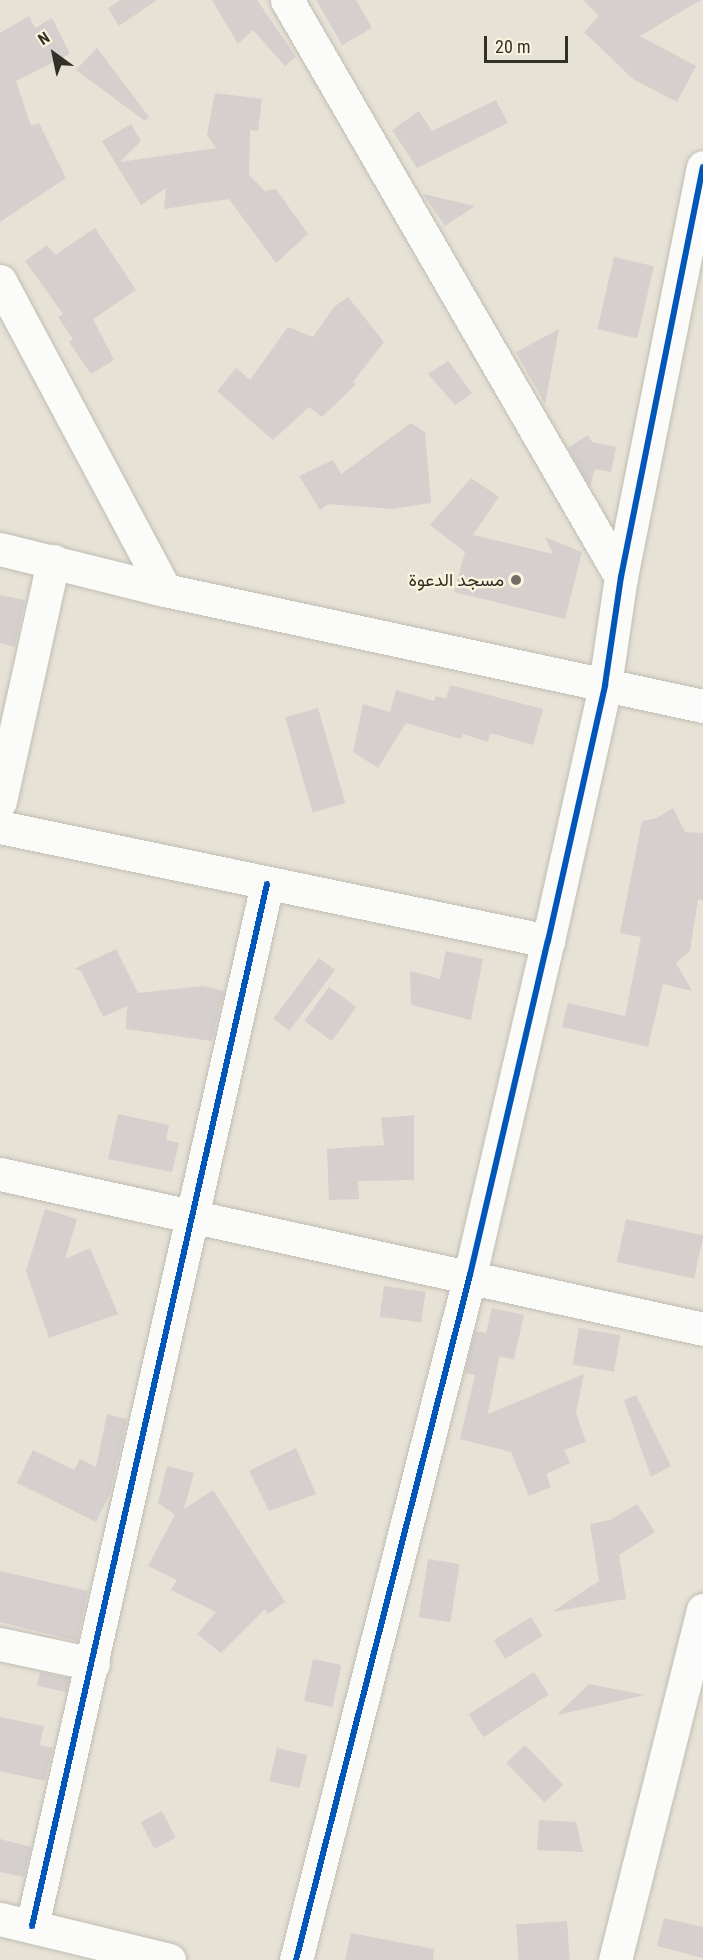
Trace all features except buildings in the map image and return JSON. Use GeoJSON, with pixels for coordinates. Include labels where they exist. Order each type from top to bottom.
{"type":"FeatureCollection","features":[{"type":"Feature","properties":{"kind":"street"},"geometry":{"type":"LineString","coordinates":[[287,0],[621,577]]}},
{"type":"Feature","properties":{"kind":"street"},"geometry":{"type":"LineString","coordinates":[[296,1960],[470,1275],[548,941],[605,686],[621,577],[703,167]]}},
{"type":"Feature","properties":{"kind":"street"},"geometry":{"type":"LineString","coordinates":[[0,281],[165,590]]}},
{"type":"Feature","properties":{"kind":"street"},"geometry":{"type":"LineString","coordinates":[[0,549],[165,590],[703,706]]}},
{"type":"Feature","properties":{"kind":"street"},"geometry":{"type":"LineString","coordinates":[[0,801],[53,561]]}},
{"type":"Feature","properties":{"kind":"street"},"geometry":{"type":"LineString","coordinates":[[0,827],[548,941]]}},
{"type":"Feature","properties":{"kind":"street"},"geometry":{"type":"LineString","coordinates":[[32,1926],[93,1664],[267,884]]}},
{"type":"Feature","properties":{"kind":"street"},"geometry":{"type":"LineString","coordinates":[[0,1174],[193,1218],[470,1275],[703,1329]]}},
{"type":"Feature","properties":{"kind":"street"},"geometry":{"type":"LineString","coordinates":[[615,1960],[703,1610]]}},
{"type":"Feature","properties":{"kind":"street"},"geometry":{"type":"LineString","coordinates":[[0,1644],[93,1664]]}},
{"type":"Feature","properties":{"kind":"street"},"geometry":{"type":"LineString","coordinates":[[0,1919],[169,1960]]}},
{"type":"Feature","properties":{"kind":"cycle path"},"geometry":{"type":"LineString","coordinates":[[296,1960],[470,1275],[548,941],[605,685],[621,577],[703,167]]}},
{"type":"Feature","properties":{"kind":"cycle path"},"geometry":{"type":"LineString","coordinates":[[32,1926],[267,884]]}},
{"type":"Feature","properties":{"kind":"place","name":"مسجد الدعوة"},"geometry":{"type":"Point","coordinates":[516,580]}}]}
